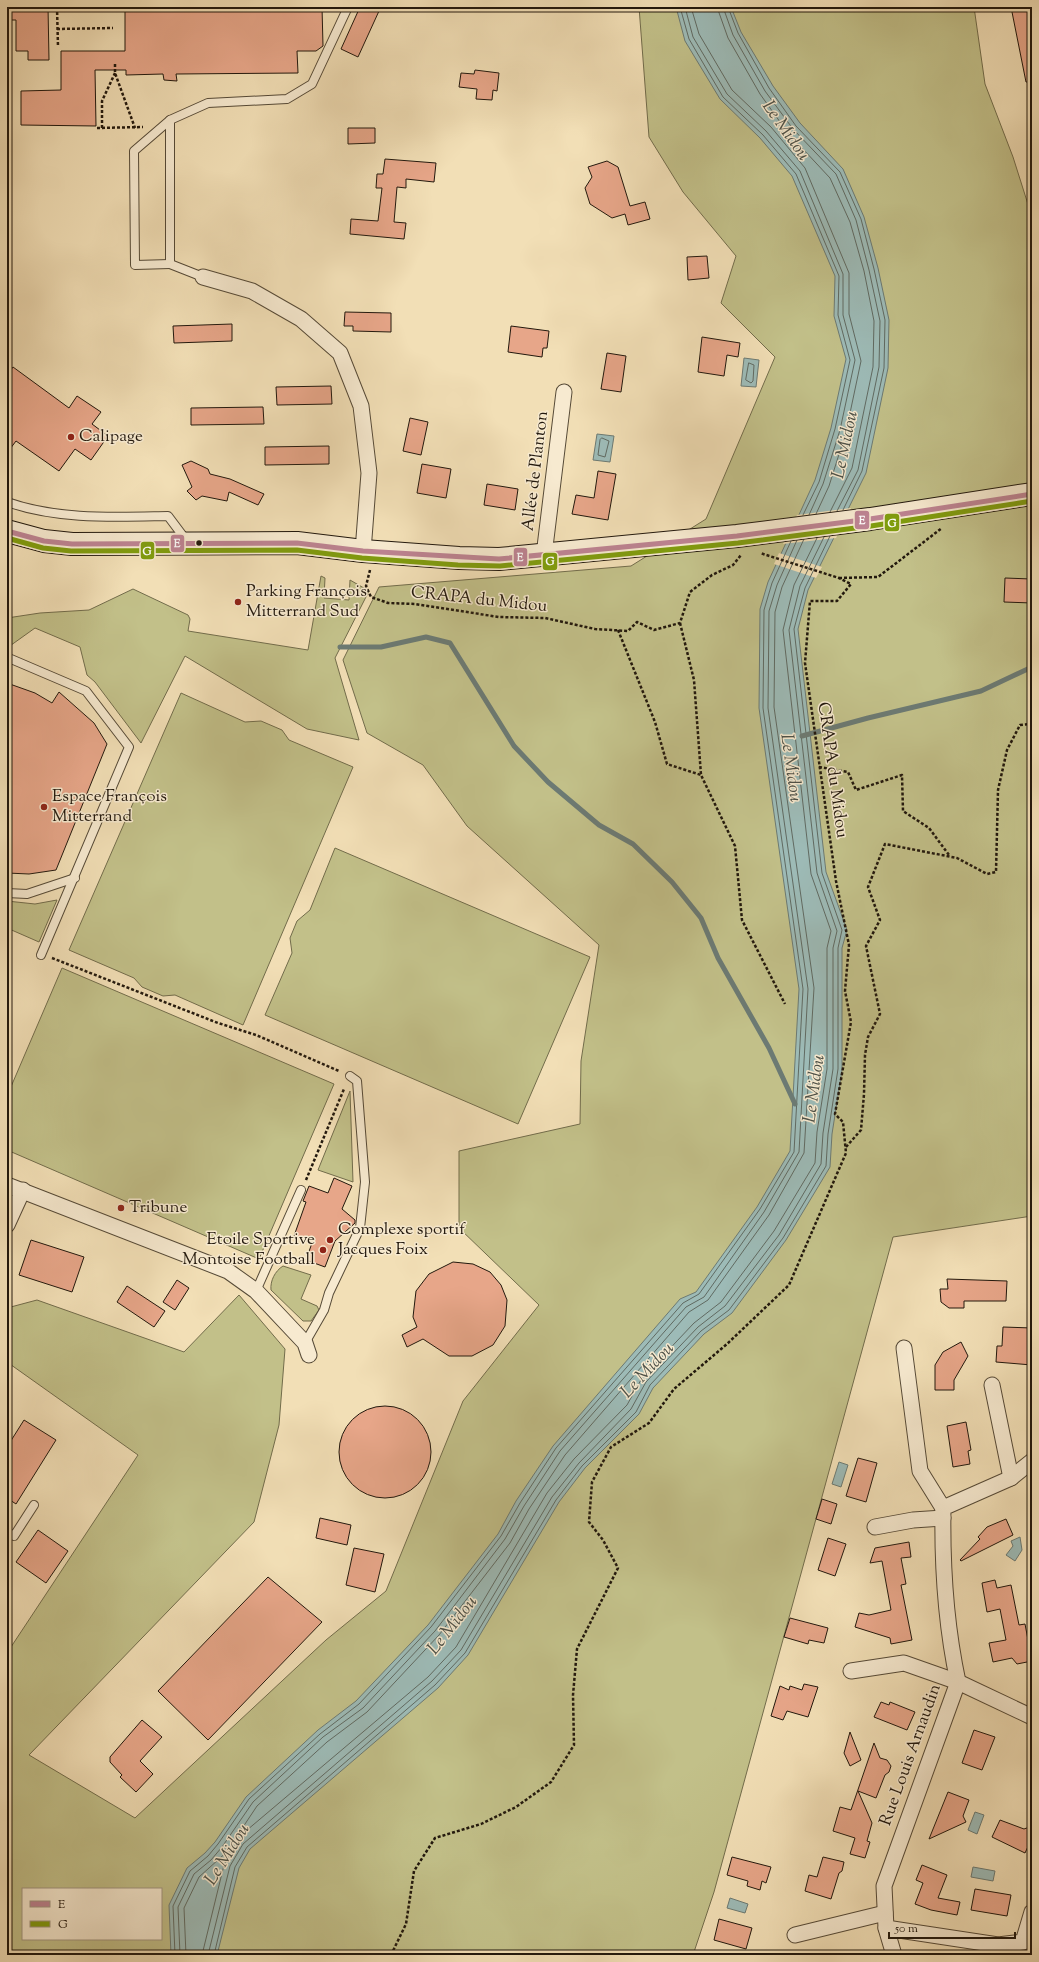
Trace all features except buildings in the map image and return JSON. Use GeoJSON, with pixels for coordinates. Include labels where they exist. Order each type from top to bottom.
{"type":"FeatureCollection","features":[{"type":"Feature","properties":{"kind":"street"},"geometry":{"type":"LineString","coordinates":[[203,277],[252,291],[301,319],[340,352],[361,406],[370,473],[367,557]]}},
{"type":"Feature","properties":{"kind":"street","name":"Allée de Planton"},"geometry":{"type":"LineString","coordinates":[[544,555],[564,392]]}},
{"type":"Feature","properties":{"kind":"street"},"geometry":{"type":"LineString","coordinates":[[7,531],[44,541],[72,544],[297,543],[367,557],[500,559],[742,542],[870,519],[1032,494]]}},
{"type":"Feature","properties":{"kind":"street"},"geometry":{"type":"LineString","coordinates":[[7,1185],[228,1271],[256,1291],[307,1349]]}},
{"type":"Feature","properties":{"kind":"street"},"geometry":{"type":"LineString","coordinates":[[7,1225],[23,1190]]}},
{"type":"Feature","properties":{"kind":"street"},"geometry":{"type":"LineString","coordinates":[[904,1348],[920,1471],[943,1513]]}},
{"type":"Feature","properties":{"kind":"street"},"geometry":{"type":"LineString","coordinates":[[992,1385],[1011,1478]]}},
{"type":"Feature","properties":{"kind":"street"},"geometry":{"type":"LineString","coordinates":[[875,1527],[943,1513],[1011,1478],[1032,1461]]}},
{"type":"Feature","properties":{"kind":"street","name":"Rue Louis Arnaudin"},"geometry":{"type":"LineString","coordinates":[[894,1955],[886,1928],[884,1886],[958,1682],[951,1649],[943,1540],[943,1513]]}},
{"type":"Feature","properties":{"kind":"street"},"geometry":{"type":"LineString","coordinates":[[851,1671],[904,1663],[958,1682],[1032,1717]]}},
{"type":"Feature","properties":{"kind":"street"},"geometry":{"type":"LineString","coordinates":[[886,1928],[998,1945],[1023,1942],[1032,1912]]}},
{"type":"Feature","properties":{"kind":"street"},"geometry":{"type":"LineString","coordinates":[[795,1935],[885,1913]]}},
{"type":"Feature","properties":{"kind":"lane"},"geometry":{"type":"LineString","coordinates":[[203,277],[170,264],[135,265],[134,151],[170,120],[208,103],[287,99],[299,93],[312,84],[348,7]]}},
{"type":"Feature","properties":{"kind":"lane"},"geometry":{"type":"LineString","coordinates":[[170,120],[170,264]]}},
{"type":"Feature","properties":{"kind":"lane"},"geometry":{"type":"LineString","coordinates":[[7,502],[27,509],[78,516],[168,516],[190,544]]}},
{"type":"Feature","properties":{"kind":"lane"},"geometry":{"type":"LineString","coordinates":[[7,660],[11,659],[86,691],[129,747],[75,878],[41,955]]}},
{"type":"Feature","properties":{"kind":"lane"},"geometry":{"type":"LineString","coordinates":[[7,893],[27,894],[75,878]]}},
{"type":"Feature","properties":{"kind":"lane"},"geometry":{"type":"LineString","coordinates":[[307,1349],[324,1310],[329,1293],[360,1228],[365,1182],[357,1081],[350,1076]]}},
{"type":"Feature","properties":{"kind":"lane"},"geometry":{"type":"LineString","coordinates":[[256,1291],[301,1190]]}},
{"type":"Feature","properties":{"kind":"lane"},"geometry":{"type":"LineString","coordinates":[[7,1532],[14,1536],[34,1505]]}},
{"type":"Feature","properties":{"kind":"path"},"geometry":{"type":"LineString","coordinates":[[57,7],[58,47]]}},
{"type":"Feature","properties":{"kind":"path"},"geometry":{"type":"LineString","coordinates":[[58,30],[113,28]]}},
{"type":"Feature","properties":{"kind":"path"},"geometry":{"type":"LineString","coordinates":[[115,64],[115,73],[135,128]]}},
{"type":"Feature","properties":{"kind":"path"},"geometry":{"type":"LineString","coordinates":[[102,128],[102,101],[115,73]]}},
{"type":"Feature","properties":{"kind":"path"},"geometry":{"type":"LineString","coordinates":[[97,128],[161,127]]}},
{"type":"Feature","properties":{"kind":"path"},"geometry":{"type":"LineString","coordinates":[[785,1004],[742,920],[735,846],[701,775],[694,680],[680,623],[690,592],[712,575],[733,565],[742,542],[839,578],[878,577],[950,521],[960,506]]}},
{"type":"Feature","properties":{"kind":"path","name":"CRAPA du Midou"},"geometry":{"type":"LineString","coordinates":[[367,557],[366,586],[371,597],[388,603],[416,604],[499,617],[545,618],[595,629],[628,631],[637,622],[654,630],[680,623]]}},
{"type":"Feature","properties":{"kind":"path","name":"CRAPA du Midou"},"geometry":{"type":"LineString","coordinates":[[391,1955],[406,1924],[414,1871],[435,1838],[481,1824],[516,1807],[551,1782],[574,1745],[572,1694],[577,1649],[618,1568],[603,1540],[589,1522],[592,1482],[611,1447],[648,1423],[674,1389],[727,1344],[789,1285],[846,1154],[843,1122],[835,1114],[851,1022],[844,991],[849,945],[836,881],[819,767],[806,663],[810,601],[837,601],[851,584],[839,578]]}},
{"type":"Feature","properties":{"kind":"path"},"geometry":{"type":"LineString","coordinates":[[618,630],[655,722],[667,764],[701,775]]}},
{"type":"Feature","properties":{"kind":"path","name":"CRAPA du Midou"},"geometry":{"type":"LineString","coordinates":[[845,1147],[860,1130],[864,1094],[865,1055],[868,1037],[880,1014],[866,946],[880,920],[868,887],[885,844],[957,858],[987,874],[996,872],[998,790],[1008,750],[1020,725],[1032,724]]}},
{"type":"Feature","properties":{"kind":"path"},"geometry":{"type":"LineString","coordinates":[[819,767],[848,772],[856,790],[902,775],[903,811],[929,828],[949,856]]}},
{"type":"Feature","properties":{"kind":"path"},"geometry":{"type":"LineString","coordinates":[[41,955],[62,960],[218,1024],[256,1035],[350,1076],[301,1190]]}},
{"type":"Feature","properties":{"kind":"shaded area"},"geometry":{"type":"Polygon","coordinates":[[[639,7],[974,7],[985,84],[1013,157],[1032,217],[1032,1216],[893,1237],[714,1892],[693,1955],[7,1955],[7,1653],[138,1455],[7,1362],[7,1308],[37,1300],[184,1352],[239,1295],[285,1349],[279,1425],[254,1522],[29,1755],[135,1818],[326,1640],[386,1591],[463,1401],[539,1305],[459,1228],[459,1151],[580,1124],[581,1061],[599,945],[467,826],[423,765],[367,733],[343,660],[379,587],[631,566],[706,519],[775,357],[721,303],[736,256],[683,192],[649,137],[639,7]]]}},
{"type":"Feature","properties":{"kind":"shaded area"},"geometry":{"type":"Polygon","coordinates":[[[321,576],[325,578],[324,598],[349,600],[350,580],[369,591],[335,658],[359,740],[307,729],[185,656],[141,743],[95,682],[87,675],[80,647],[35,628],[7,648],[7,618],[40,613],[89,610],[133,589],[188,615],[190,619],[188,631],[308,650],[321,576]]]}},
{"type":"Feature","properties":{"kind":"shaded area"},"geometry":{"type":"Polygon","coordinates":[[[181,693],[245,722],[261,721],[282,730],[289,740],[353,767],[243,1025],[175,995],[163,996],[142,987],[134,978],[69,950],[181,693]]]}},
{"type":"Feature","properties":{"kind":"shaded area"},"geometry":{"type":"Polygon","coordinates":[[[335,848],[590,957],[518,1124],[265,1015],[292,953],[290,938],[297,921],[310,910],[335,848]]]}},
{"type":"Feature","properties":{"kind":"shaded area"},"geometry":{"type":"Polygon","coordinates":[[[57,900],[39,942],[7,928],[7,901],[35,904],[57,900]]]}},
{"type":"Feature","properties":{"kind":"shaded area"},"geometry":{"type":"Polygon","coordinates":[[[62,968],[334,1084],[259,1259],[7,1150],[7,1096],[62,968]]]}},
{"type":"Feature","properties":{"kind":"shaded area"},"geometry":{"type":"Polygon","coordinates":[[[350,1091],[353,1182],[318,1170],[350,1091]]]}},
{"type":"Feature","properties":{"kind":"shaded area"},"geometry":{"type":"Polygon","coordinates":[[[283,1266],[311,1275],[301,1299],[317,1306],[319,1310],[311,1321],[303,1321],[271,1290],[271,1283],[274,1276],[283,1266]]]}},
{"type":"Feature","properties":{"kind":"water","name":"Le Midou"},"geometry":{"type":"Polygon","coordinates":[[[676,7],[731,7],[741,32],[773,86],[800,123],[843,169],[864,217],[878,268],[889,320],[888,368],[866,473],[808,590],[798,629],[826,872],[847,930],[842,948],[842,1070],[832,1134],[830,1167],[786,1240],[732,1313],[704,1334],[653,1388],[639,1414],[585,1468],[559,1502],[468,1655],[438,1688],[250,1849],[239,1868],[217,1955],[171,1955],[169,1905],[187,1868],[205,1853],[215,1842],[246,1797],[318,1730],[356,1701],[428,1625],[498,1534],[516,1501],[553,1446],[680,1299],[696,1292],[757,1207],[790,1151],[799,989],[759,708],[760,609],[768,582],[815,480],[831,428],[846,359],[834,316],[835,276],[792,176],[760,138],[720,99],[685,41],[676,7]]]}},
{"type":"Feature","properties":{"kind":"water"},"geometry":{"type":"Polygon","coordinates":[[[744,358],[759,360],[756,387],[741,386],[744,358]]]}},
{"type":"Feature","properties":{"kind":"water"},"geometry":{"type":"Polygon","coordinates":[[[597,434],[614,436],[610,462],[593,460],[597,434]]]}},
{"type":"Feature","properties":{"kind":"water"},"geometry":{"type":"Polygon","coordinates":[[[839,1462],[848,1465],[841,1487],[832,1484],[839,1462]]]}},
{"type":"Feature","properties":{"kind":"water"},"geometry":{"type":"Polygon","coordinates":[[[1020,1537],[1022,1550],[1015,1561],[1006,1555],[1013,1546],[1011,1541],[1020,1537]]]}},
{"type":"Feature","properties":{"kind":"water"},"geometry":{"type":"Polygon","coordinates":[[[975,1812],[984,1815],[977,1834],[968,1830],[975,1812]]]}},
{"type":"Feature","properties":{"kind":"water"},"geometry":{"type":"Polygon","coordinates":[[[973,1867],[995,1871],[993,1881],[971,1877],[973,1867]]]}},
{"type":"Feature","properties":{"kind":"water"},"geometry":{"type":"Polygon","coordinates":[[[730,1898],[748,1904],[745,1913],[727,1908],[730,1898]]]}},
{"type":"Feature","properties":{"kind":"pier"},"geometry":{"type":"Polygon","coordinates":[[[851,508],[836,538],[783,544],[797,515],[851,508]]]}},
{"type":"Feature","properties":{"kind":"pier"},"geometry":{"type":"Polygon","coordinates":[[[779,553],[822,567],[816,578],[774,564],[779,553]]]}},
{"type":"Feature","properties":{"kind":"waterway","name":"Le Midou"},"geometry":{"type":"LineString","coordinates":[[340,647],[381,647],[426,637],[450,643],[514,746],[548,782],[599,825],[633,844],[672,882],[701,918],[718,958],[769,1048],[795,1104]]}},
{"type":"Feature","properties":{"kind":"waterway","name":"Le Midou"},"geometry":{"type":"LineString","coordinates":[[802,736],[868,718],[981,691],[1032,667]]}},
{"type":"Feature","properties":{"kind":"transit line","name":"E"},"geometry":{"type":"LineString","coordinates":[[7,531],[44,541],[72,544],[297,543],[363,551],[499,559],[737,536],[870,519],[1032,494]]}},
{"type":"Feature","properties":{"kind":"transit line","name":"G"},"geometry":{"type":"LineString","coordinates":[[7,538],[43,548],[71,551],[297,550],[362,558],[458,565],[500,566],[738,543],[871,526],[1032,501]]}},
{"type":"Feature","properties":{"kind":"place","name":"Calipage"},"geometry":{"type":"Point","coordinates":[71,437]}},
{"type":"Feature","properties":{"kind":"place","name":"Parking François Mitterrand Sud"},"geometry":{"type":"Point","coordinates":[238,602]}},
{"type":"Feature","properties":{"kind":"place","name":"Espace François Mitterrand"},"geometry":{"type":"Point","coordinates":[44,807]}},
{"type":"Feature","properties":{"kind":"place","name":"Tribune"},"geometry":{"type":"Point","coordinates":[121,1208]}},
{"type":"Feature","properties":{"kind":"place","name":"Complexe sportif Jacques Foix"},"geometry":{"type":"Point","coordinates":[330,1240]}},
{"type":"Feature","properties":{"kind":"place","name":"Etoile Sportive Montoise Football"},"geometry":{"type":"Point","coordinates":[323,1250]}}]}
